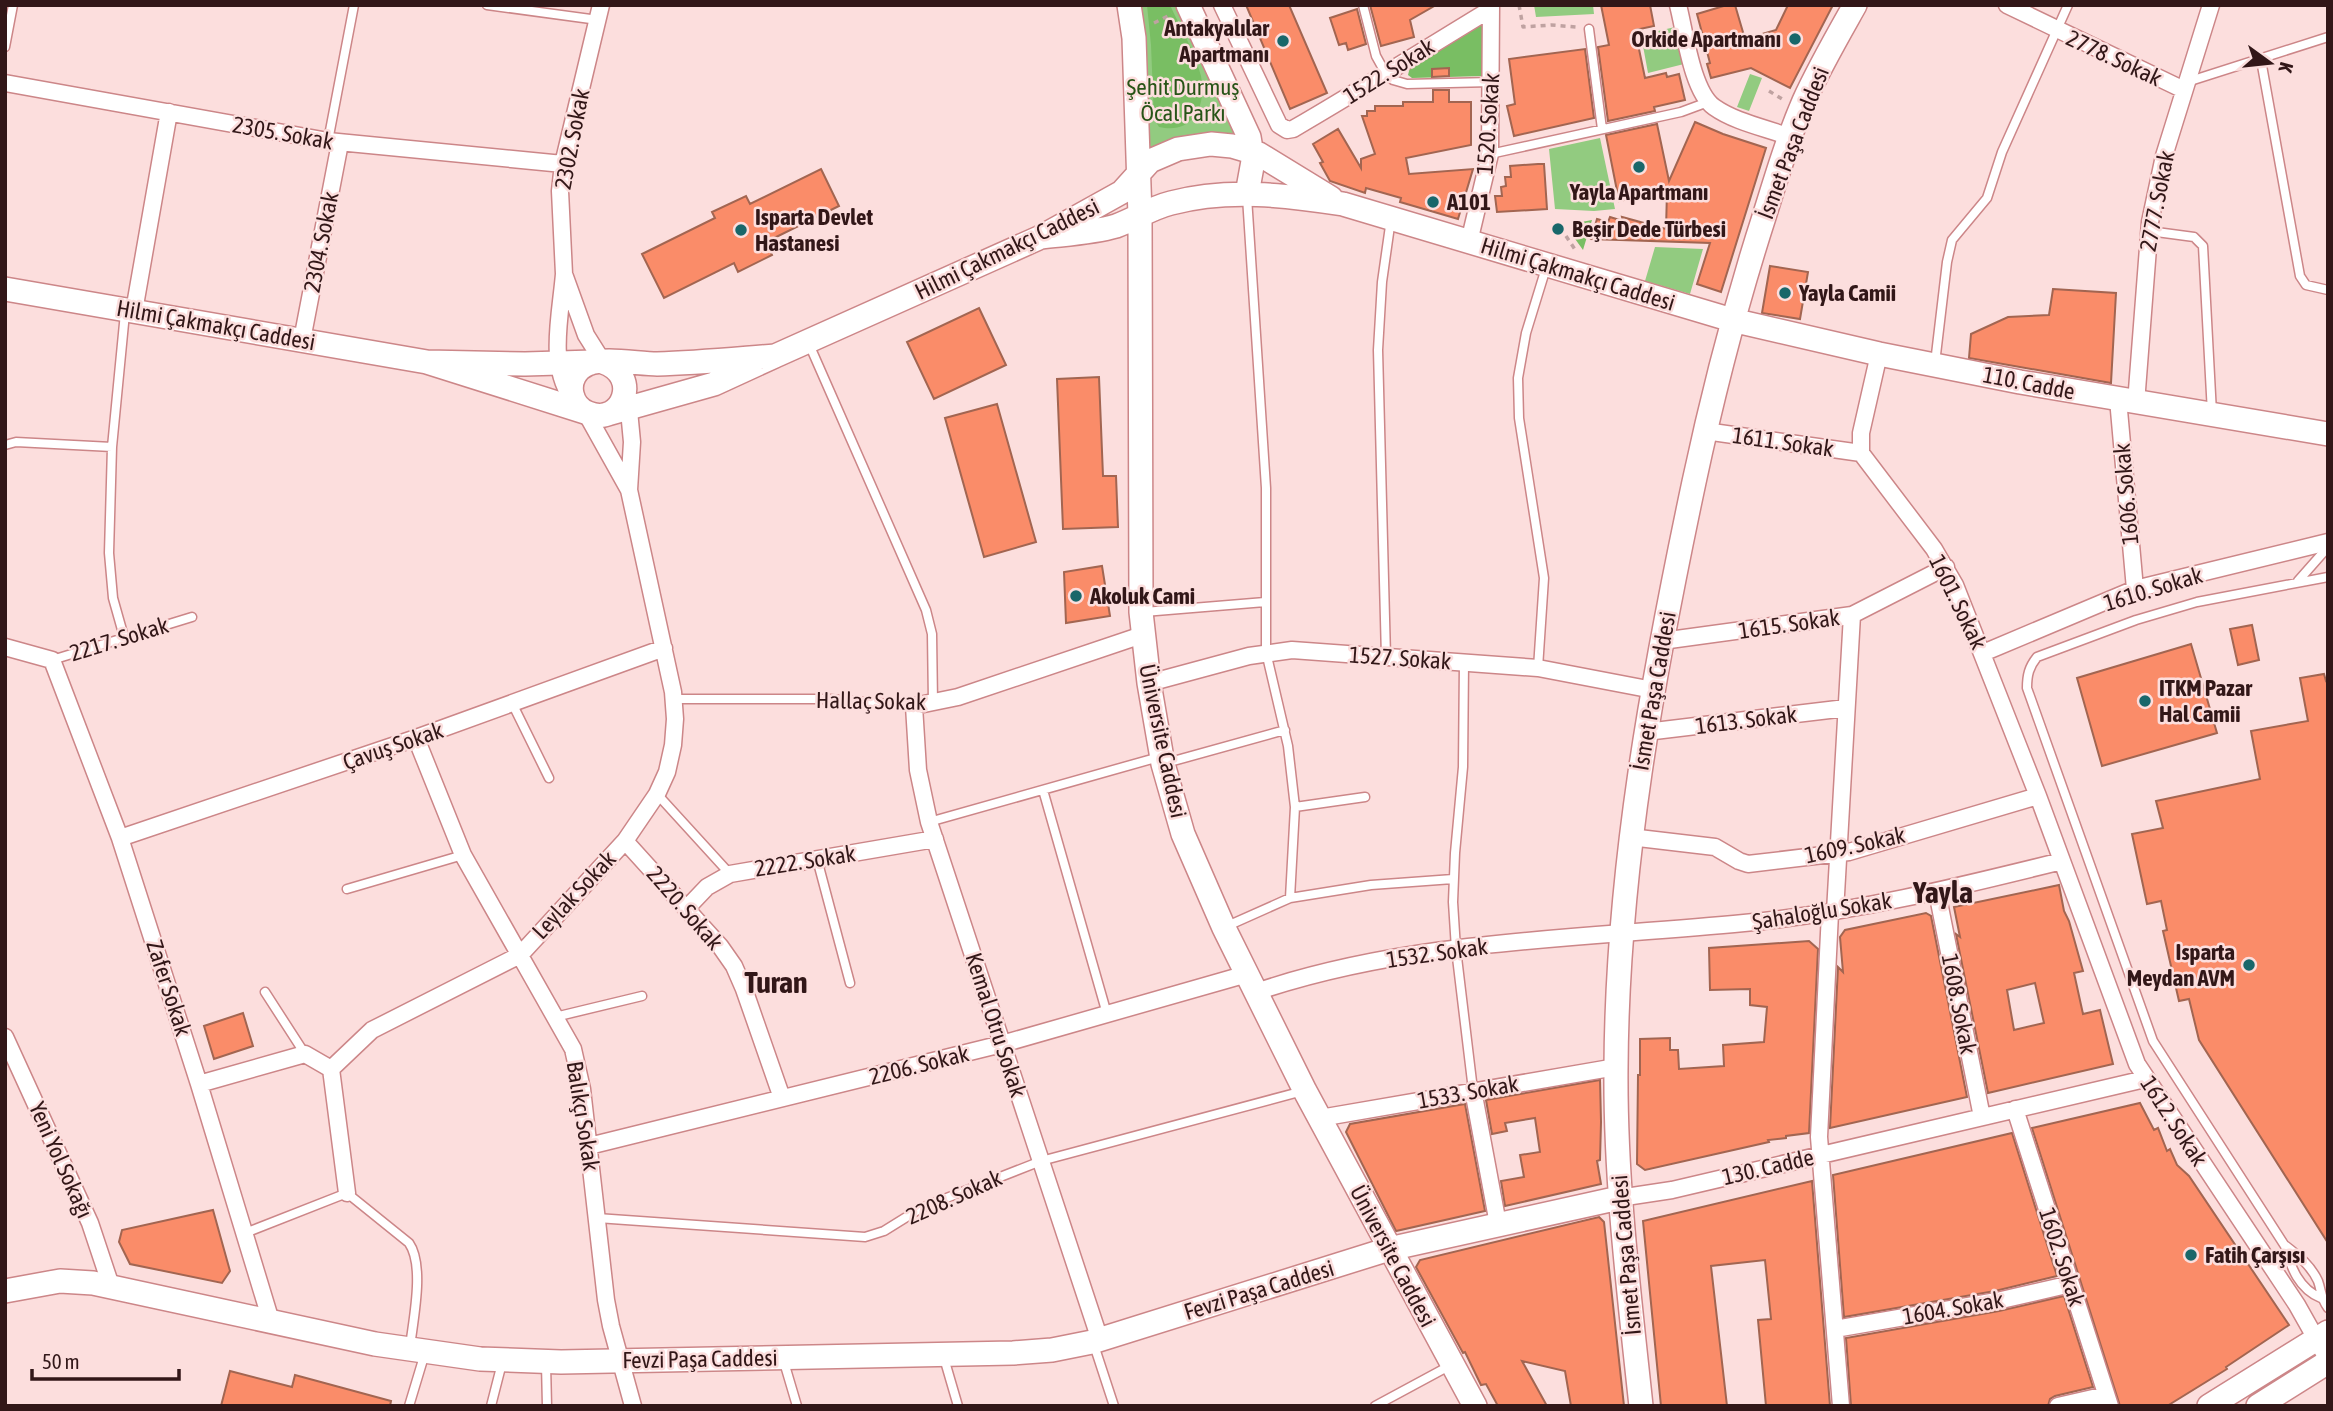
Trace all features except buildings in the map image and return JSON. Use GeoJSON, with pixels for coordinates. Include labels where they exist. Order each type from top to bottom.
{"type":"FeatureCollection","features":[{"type":"Feature","properties":{"kind":"main road","name":"İsmet Paşa Caddesi"},"geometry":{"type":"LineString","coordinates":[[1641,1406],[1619,1198],[1616,1067],[1621,932],[1630,837],[1646,732],[1705,431],[1732,320],[1790,137],[1819,70],[1855,5]]}},
{"type":"Feature","properties":{"kind":"main road"},"geometry":{"type":"LineString","coordinates":[[1188,6],[1245,129],[1252,152],[1252,172],[1247,194]]}},
{"type":"Feature","properties":{"kind":"main road","name":"Üniversite Caddesi"},"geometry":{"type":"LineString","coordinates":[[1130,12],[1140,216],[1141,612],[1142,635],[1162,760],[1183,834],[1224,928],[1305,1091],[1475,1406]]}},
{"type":"Feature","properties":{"kind":"main road","name":"Hilmi Çakmakçı Caddesi"},"geometry":{"type":"LineString","coordinates":[[627,398],[714,384],[1041,237],[1122,191],[1150,161],[1194,145],[1232,146],[1252,152],[1271,160],[1343,204]]}},
{"type":"Feature","properties":{"kind":"main road","name":"Hilmi Çakmakçı Caddesi"},"geometry":{"type":"LineString","coordinates":[[1041,237],[1112,227],[1170,203],[1247,194],[1292,196],[1343,204],[1732,320]]}},
{"type":"Feature","properties":{"kind":"main road","name":"Hilmi Çakmakçı Caddesi"},"geometry":{"type":"LineString","coordinates":[[5,289],[427,362],[589,410]]}},
{"type":"Feature","properties":{"kind":"main road","name":"110. Cadde"},"geometry":{"type":"LineString","coordinates":[[1732,320],[1935,365],[2212,416],[2328,434]]}},
{"type":"Feature","properties":{"kind":"main road","name":"Hilmi Çakmakçı Caddesi"},"geometry":{"type":"LineString","coordinates":[[427,362],[659,363],[775,356]]}},
{"type":"Feature","properties":{"kind":"main road"},"geometry":{"type":"LineString","coordinates":[[598,362],[618,370],[627,398],[620,405],[589,410],[572,396],[572,381],[580,368],[598,362]]}},
{"type":"Feature","properties":{"kind":"main road","name":"130. Cadde"},"geometry":{"type":"LineString","coordinates":[[1389,1249],[1619,1198]]}},
{"type":"Feature","properties":{"kind":"main road","name":"Fevzi Paşa Caddesi"},"geometry":{"type":"LineString","coordinates":[[5,1291],[60,1281],[111,1286],[417,1351],[502,1360],[546,1362],[943,1355],[1052,1350],[1096,1341],[1389,1249]]}},
{"type":"Feature","properties":{"kind":"main road"},"geometry":{"type":"LineString","coordinates":[[2209,1406],[2322,1336]]}},
{"type":"Feature","properties":{"kind":"main road"},"geometry":{"type":"LineString","coordinates":[[2258,1406],[2328,1361]]}},
{"type":"Feature","properties":{"kind":"street","name":"1522. Sokak"},"geometry":{"type":"LineString","coordinates":[[1222,5],[1279,125],[1287,130],[1293,130],[1386,74],[1491,7]]}},
{"type":"Feature","properties":{"kind":"street"},"geometry":{"type":"LineString","coordinates":[[1678,5],[1697,82],[1708,102],[1722,112],[1790,137]]}},
{"type":"Feature","properties":{"kind":"street","name":"2778. Sokak"},"geometry":{"type":"LineString","coordinates":[[2007,5],[2057,31],[2185,86]]}},
{"type":"Feature","properties":{"kind":"street","name":"2777. Sokak"},"geometry":{"type":"LineString","coordinates":[[2127,401],[2158,179],[2211,5]]}},
{"type":"Feature","properties":{"kind":"street","name":"1520. Sokak"},"geometry":{"type":"LineString","coordinates":[[1469,242],[1485,185],[1490,153],[1491,7]]}},
{"type":"Feature","properties":{"kind":"street","name":"2302. Sokak"},"geometry":{"type":"LineString","coordinates":[[589,410],[565,389],[558,364],[564,274],[560,191],[563,164],[599,13]]}},
{"type":"Feature","properties":{"kind":"street","name":"2305. Sokak"},"geometry":{"type":"LineString","coordinates":[[5,83],[334,142],[563,164]]}},
{"type":"Feature","properties":{"kind":"street"},"geometry":{"type":"LineString","coordinates":[[130,311],[169,112]]}},
{"type":"Feature","properties":{"kind":"street","name":"2304. Sokak"},"geometry":{"type":"LineString","coordinates":[[302,340],[334,142]]}},
{"type":"Feature","properties":{"kind":"street","name":"2302. Sokak"},"geometry":{"type":"LineString","coordinates":[[564,274],[598,362]]}},
{"type":"Feature","properties":{"kind":"street"},"geometry":{"type":"LineString","coordinates":[[1861,453],[1861,433],[1879,354]]}},
{"type":"Feature","properties":{"kind":"street","name":"Leylak Sokak"},"geometry":{"type":"LineString","coordinates":[[627,398],[632,442],[629,490]]}},
{"type":"Feature","properties":{"kind":"street","name":"1606. Sokak"},"geometry":{"type":"LineString","coordinates":[[2127,401],[2135,589]]}},
{"type":"Feature","properties":{"kind":"street","name":"Leylak Sokak"},"geometry":{"type":"LineString","coordinates":[[331,1069],[372,1030],[520,955],[625,841],[657,794],[667,772],[673,745],[673,699],[664,648],[629,490],[589,410]]}},
{"type":"Feature","properties":{"kind":"street","name":"1611. Sokak"},"geometry":{"type":"LineString","coordinates":[[1705,431],[1861,453]]}},
{"type":"Feature","properties":{"kind":"street","name":"1601. Sokak"},"geometry":{"type":"LineString","coordinates":[[1861,453],[1946,567],[1983,653],[2062,862]]}},
{"type":"Feature","properties":{"kind":"street","name":"1610. Sokak"},"geometry":{"type":"LineString","coordinates":[[1983,653],[2135,589],[2328,544]]}},
{"type":"Feature","properties":{"kind":"street","name":"1615. Sokak"},"geometry":{"type":"LineString","coordinates":[[1662,641],[1852,615],[1946,567]]}},
{"type":"Feature","properties":{"kind":"street"},"geometry":{"type":"LineString","coordinates":[[1841,1406],[1819,1117],[1852,615]]}},
{"type":"Feature","properties":{"kind":"street","name":"Hallaç Sokak"},"geometry":{"type":"LineString","coordinates":[[914,706],[933,703],[1142,635]]}},
{"type":"Feature","properties":{"kind":"street","name":"2217. Sokak"},"geometry":{"type":"LineString","coordinates":[[5,646],[52,660]]}},
{"type":"Feature","properties":{"kind":"street","name":"Çavuş Sokak"},"geometry":{"type":"LineString","coordinates":[[120,838],[416,738],[664,648]]}},
{"type":"Feature","properties":{"kind":"street","name":"1527. Sokak"},"geometry":{"type":"LineString","coordinates":[[1149,683],[1266,652],[1292,650],[1538,668],[1653,690]]}},
{"type":"Feature","properties":{"kind":"street","name":"Zafer Sokak"},"geometry":{"type":"LineString","coordinates":[[52,660],[120,838],[271,1321]]}},
{"type":"Feature","properties":{"kind":"street","name":"Kemal Otru Sokak"},"geometry":{"type":"LineString","coordinates":[[914,706],[918,770],[929,822],[1041,1160],[1096,1341]]}},
{"type":"Feature","properties":{"kind":"street","name":"1613. Sokak"},"geometry":{"type":"LineString","coordinates":[[1646,732],[1846,708]]}},
{"type":"Feature","properties":{"kind":"street","name":"Balıkçı Sokak"},"geometry":{"type":"LineString","coordinates":[[416,738],[463,855],[573,1049],[579,1069],[606,1300],[633,1406]]}},
{"type":"Feature","properties":{"kind":"street","name":"1609. Sokak"},"geometry":{"type":"LineString","coordinates":[[1630,837],[1715,847],[1748,864],[1838,854],[2038,796]]}},
{"type":"Feature","properties":{"kind":"street","name":"2222. Sokak"},"geometry":{"type":"LineString","coordinates":[[687,909],[707,887],[730,874],[935,839]]}},
{"type":"Feature","properties":{"kind":"street","name":"2220. Sokak"},"geometry":{"type":"LineString","coordinates":[[625,841],[720,946],[734,966],[782,1098]]}},
{"type":"Feature","properties":{"kind":"street","name":"Şahaloğlu Sokak"},"geometry":{"type":"LineString","coordinates":[[1621,932],[1742,924],[1832,913],[1937,892],[2062,862]]}},
{"type":"Feature","properties":{"kind":"street","name":"1612. Sokak"},"geometry":{"type":"LineString","coordinates":[[2062,862],[2130,1050],[2145,1079],[2290,1294],[2322,1336],[2328,1361]]}},
{"type":"Feature","properties":{"kind":"street","name":"1608. Sokak"},"geometry":{"type":"LineString","coordinates":[[1937,892],[1982,1117]]}},
{"type":"Feature","properties":{"kind":"street","name":"1532. Sokak"},"geometry":{"type":"LineString","coordinates":[[1251,983],[1456,949],[1621,932]]}},
{"type":"Feature","properties":{"kind":"street","name":"2206. Sokak"},"geometry":{"type":"LineString","coordinates":[[589,1146],[1002,1044],[1107,1014],[1251,983]]}},
{"type":"Feature","properties":{"kind":"street","name":"Yeni Yol Sokağı"},"geometry":{"type":"LineString","coordinates":[[5,1037],[90,1223],[111,1286]]}},
{"type":"Feature","properties":{"kind":"street"},"geometry":{"type":"LineString","coordinates":[[199,1084],[305,1054],[331,1069],[347,1193]]}},
{"type":"Feature","properties":{"kind":"street","name":"1533. Sokak"},"geometry":{"type":"LineString","coordinates":[[1320,1118],[1616,1067]]}},
{"type":"Feature","properties":{"kind":"street","name":"130. Cadde"},"geometry":{"type":"LineString","coordinates":[[1619,1198],[1672,1190],[2145,1079]]}},
{"type":"Feature","properties":{"kind":"street"},"geometry":{"type":"LineString","coordinates":[[1473,1090],[1498,1224]]}},
{"type":"Feature","properties":{"kind":"street","name":"1602. Sokak"},"geometry":{"type":"LineString","coordinates":[[2015,1109],[2108,1400]]}},
{"type":"Feature","properties":{"kind":"street","name":"1604. Sokak"},"geometry":{"type":"LineString","coordinates":[[1835,1329],[1997,1301],[2071,1284]]}},
{"type":"Feature","properties":{"kind":"street"},"geometry":{"type":"LineString","coordinates":[[2058,1406],[2108,1400]]}},
{"type":"Feature","properties":{"kind":"lane"},"geometry":{"type":"LineString","coordinates":[[5,47],[13,5]]}},
{"type":"Feature","properties":{"kind":"lane","name":"2304. Sokak"},"geometry":{"type":"LineString","coordinates":[[334,142],[354,5]]}},
{"type":"Feature","properties":{"kind":"lane"},"geometry":{"type":"LineString","coordinates":[[487,5],[599,13]]}},
{"type":"Feature","properties":{"kind":"lane"},"geometry":{"type":"LineString","coordinates":[[1363,5],[1376,56],[1386,74],[1393,80],[1407,84],[1492,82]]}},
{"type":"Feature","properties":{"kind":"lane"},"geometry":{"type":"LineString","coordinates":[[1935,365],[1952,240],[1987,198],[2002,152],[2068,5]]}},
{"type":"Feature","properties":{"kind":"lane"},"geometry":{"type":"LineString","coordinates":[[1589,29],[1602,129]]}},
{"type":"Feature","properties":{"kind":"lane"},"geometry":{"type":"LineString","coordinates":[[2185,86],[2328,37]]}},
{"type":"Feature","properties":{"kind":"lane"},"geometry":{"type":"LineString","coordinates":[[2261,60],[2300,276],[2306,285],[2328,290]]}},
{"type":"Feature","properties":{"kind":"lane"},"geometry":{"type":"LineString","coordinates":[[1490,153],[1681,112],[1708,102]]}},
{"type":"Feature","properties":{"kind":"lane"},"geometry":{"type":"LineString","coordinates":[[1247,194],[1266,488],[1266,652],[1285,730],[1293,775],[1295,807],[1290,898]]}},
{"type":"Feature","properties":{"kind":"lane"},"geometry":{"type":"LineString","coordinates":[[1386,657],[1378,350],[1382,282],[1391,219]]}},
{"type":"Feature","properties":{"kind":"lane"},"geometry":{"type":"LineString","coordinates":[[2149,231],[2194,237],[2203,246],[2212,416]]}},
{"type":"Feature","properties":{"kind":"lane"},"geometry":{"type":"LineString","coordinates":[[1538,668],[1544,578],[1519,418],[1518,378],[1526,333],[1547,265]]}},
{"type":"Feature","properties":{"kind":"lane"},"geometry":{"type":"LineString","coordinates":[[124,637],[110,575],[111,447],[130,311]]}},
{"type":"Feature","properties":{"kind":"lane"},"geometry":{"type":"LineString","coordinates":[[808,341],[926,610],[932,634],[933,703]]}},
{"type":"Feature","properties":{"kind":"lane"},"geometry":{"type":"LineString","coordinates":[[5,445],[16,442],[111,447]]}},
{"type":"Feature","properties":{"kind":"lane"},"geometry":{"type":"LineString","coordinates":[[2298,582],[2328,544]]}},
{"type":"Feature","properties":{"kind":"lane"},"geometry":{"type":"LineString","coordinates":[[2321,1298],[2308,1293],[2291,1267],[2285,1246],[2153,1041],[2028,688],[2027,678],[2037,657],[2136,620],[2197,602],[2328,577]]}},
{"type":"Feature","properties":{"kind":"lane"},"geometry":{"type":"LineString","coordinates":[[1141,612],[1265,601]]}},
{"type":"Feature","properties":{"kind":"lane","name":"2217. Sokak"},"geometry":{"type":"LineString","coordinates":[[52,660],[192,617]]}},
{"type":"Feature","properties":{"kind":"lane"},"geometry":{"type":"LineString","coordinates":[[1464,662],[1464,767],[1453,880],[1456,949],[1473,1090]]}},
{"type":"Feature","properties":{"kind":"lane","name":"Hallaç Sokak"},"geometry":{"type":"LineString","coordinates":[[673,699],[841,700],[914,706]]}},
{"type":"Feature","properties":{"kind":"lane"},"geometry":{"type":"LineString","coordinates":[[512,703],[549,778]]}},
{"type":"Feature","properties":{"kind":"lane"},"geometry":{"type":"LineString","coordinates":[[929,822],[1043,790],[1285,730]]}},
{"type":"Feature","properties":{"kind":"lane"},"geometry":{"type":"LineString","coordinates":[[1043,790],[1107,1014]]}},
{"type":"Feature","properties":{"kind":"lane"},"geometry":{"type":"LineString","coordinates":[[657,794],[730,874]]}},
{"type":"Feature","properties":{"kind":"lane"},"geometry":{"type":"LineString","coordinates":[[1295,807],[1364,797]]}},
{"type":"Feature","properties":{"kind":"lane"},"geometry":{"type":"LineString","coordinates":[[347,889],[463,855]]}},
{"type":"Feature","properties":{"kind":"lane"},"geometry":{"type":"LineString","coordinates":[[817,859],[850,983]]}},
{"type":"Feature","properties":{"kind":"lane"},"geometry":{"type":"LineString","coordinates":[[1224,928],[1290,898],[1371,885],[1453,880]]}},
{"type":"Feature","properties":{"kind":"lane"},"geometry":{"type":"LineString","coordinates":[[265,992],[305,1054]]}},
{"type":"Feature","properties":{"kind":"lane"},"geometry":{"type":"LineString","coordinates":[[555,1017],[642,996]]}},
{"type":"Feature","properties":{"kind":"lane","name":"2208. Sokak"},"geometry":{"type":"LineString","coordinates":[[597,1218],[865,1237],[884,1231],[930,1204],[1041,1160],[1305,1091]]}},
{"type":"Feature","properties":{"kind":"lane"},"geometry":{"type":"LineString","coordinates":[[244,1233],[347,1193],[409,1243],[416,1260],[417,1351],[409,1406]]}},
{"type":"Feature","properties":{"kind":"lane"},"geometry":{"type":"LineString","coordinates":[[2285,1246],[2302,1258],[2319,1283],[2321,1298],[2327,1307]]}},
{"type":"Feature","properties":{"kind":"lane"},"geometry":{"type":"LineString","coordinates":[[1096,1341],[1114,1406]]}},
{"type":"Feature","properties":{"kind":"lane"},"geometry":{"type":"LineString","coordinates":[[943,1355],[958,1406]]}},
{"type":"Feature","properties":{"kind":"lane"},"geometry":{"type":"LineString","coordinates":[[783,1358],[797,1406]]}},
{"type":"Feature","properties":{"kind":"lane"},"geometry":{"type":"LineString","coordinates":[[491,1406],[502,1360]]}},
{"type":"Feature","properties":{"kind":"lane"},"geometry":{"type":"LineString","coordinates":[[546,1362],[547,1406]]}},
{"type":"Feature","properties":{"kind":"lane"},"geometry":{"type":"LineString","coordinates":[[1375,1406],[1451,1365]]}},
{"type":"Feature","properties":{"kind":"path"},"geometry":{"type":"LineString","coordinates":[[1519,5],[1523,27],[1560,25],[1589,29]]}},
{"type":"Feature","properties":{"kind":"path"},"geometry":{"type":"LineString","coordinates":[[1130,12],[1150,24],[1188,6]]}},
{"type":"Feature","properties":{"kind":"path"},"geometry":{"type":"LineString","coordinates":[[1566,236],[1575,248]]}},
{"type":"Feature","properties":{"kind":"green space","name":"Şehit Durmuş Öcal Parkı"},"geometry":{"type":"Polygon","coordinates":[[[1140,5],[1177,5],[1237,133],[1235,136],[1193,136],[1152,148],[1149,146],[1140,5]]]}},
{"type":"Feature","properties":{"kind":"green space"},"geometry":{"type":"Polygon","coordinates":[[[1147,5],[1170,5],[1201,76],[1202,98],[1199,107],[1195,116],[1181,127],[1159,127],[1154,119],[1147,5]]]}},
{"type":"Feature","properties":{"kind":"green space"},"geometry":{"type":"Polygon","coordinates":[[[1534,5],[1593,5],[1594,14],[1536,17],[1534,5]]]}},
{"type":"Feature","properties":{"kind":"green space"},"geometry":{"type":"Polygon","coordinates":[[[1483,24],[1484,76],[1412,78],[1408,75],[1410,67],[1483,24]]]}},
{"type":"Feature","properties":{"kind":"green space"},"geometry":{"type":"Polygon","coordinates":[[[1675,27],[1684,64],[1648,73],[1641,35],[1675,27]]]}},
{"type":"Feature","properties":{"kind":"green space"},"geometry":{"type":"Polygon","coordinates":[[[1750,74],[1762,78],[1749,111],[1737,107],[1750,74]]]}},
{"type":"Feature","properties":{"kind":"green space"},"geometry":{"type":"Polygon","coordinates":[[[1600,138],[1615,209],[1555,209],[1549,149],[1600,138]]]}},
{"type":"Feature","properties":{"kind":"green space"},"geometry":{"type":"Polygon","coordinates":[[[1592,220],[1583,250],[1573,236],[1576,223],[1592,220]]]}},
{"type":"Feature","properties":{"kind":"green space"},"geometry":{"type":"Polygon","coordinates":[[[1655,247],[1703,249],[1690,294],[1645,281],[1655,247]]]}},
{"type":"Feature","properties":{"kind":"place","name":"Orkide Apartmanı"},"geometry":{"type":"Point","coordinates":[1795,39]}},
{"type":"Feature","properties":{"kind":"place","name":"Antakyalılar Apartmanı"},"geometry":{"type":"Point","coordinates":[1283,41]}},
{"type":"Feature","properties":{"kind":"place","name":"Yayla Apartmanı"},"geometry":{"type":"Point","coordinates":[1639,167]}},
{"type":"Feature","properties":{"kind":"place","name":"A101"},"geometry":{"type":"Point","coordinates":[1433,202]}},
{"type":"Feature","properties":{"kind":"place","name":"Beşir Dede Türbesi"},"geometry":{"type":"Point","coordinates":[1558,229]}},
{"type":"Feature","properties":{"kind":"place","name":"Isparta Devlet Hastanesi"},"geometry":{"type":"Point","coordinates":[741,230]}},
{"type":"Feature","properties":{"kind":"place","name":"Yayla Camii"},"geometry":{"type":"Point","coordinates":[1785,293]}},
{"type":"Feature","properties":{"kind":"place","name":"Akoluk Cami"},"geometry":{"type":"Point","coordinates":[1076,596]}},
{"type":"Feature","properties":{"kind":"place","name":"ITKM Pazar Hal Camii"},"geometry":{"type":"Point","coordinates":[2145,701]}},
{"type":"Feature","properties":{"kind":"place","name":"Isparta Meydan AVM"},"geometry":{"type":"Point","coordinates":[2249,965]}},
{"type":"Feature","properties":{"kind":"place","name":"Fatih Çarşısı"},"geometry":{"type":"Point","coordinates":[2191,1255]}},
{"type":"Feature","properties":{"kind":"district","name":"Yayla"},"geometry":{"type":"Point","coordinates":[1943,892]}},
{"type":"Feature","properties":{"kind":"district","name":"Turan"},"geometry":{"type":"Point","coordinates":[776,982]}}]}
